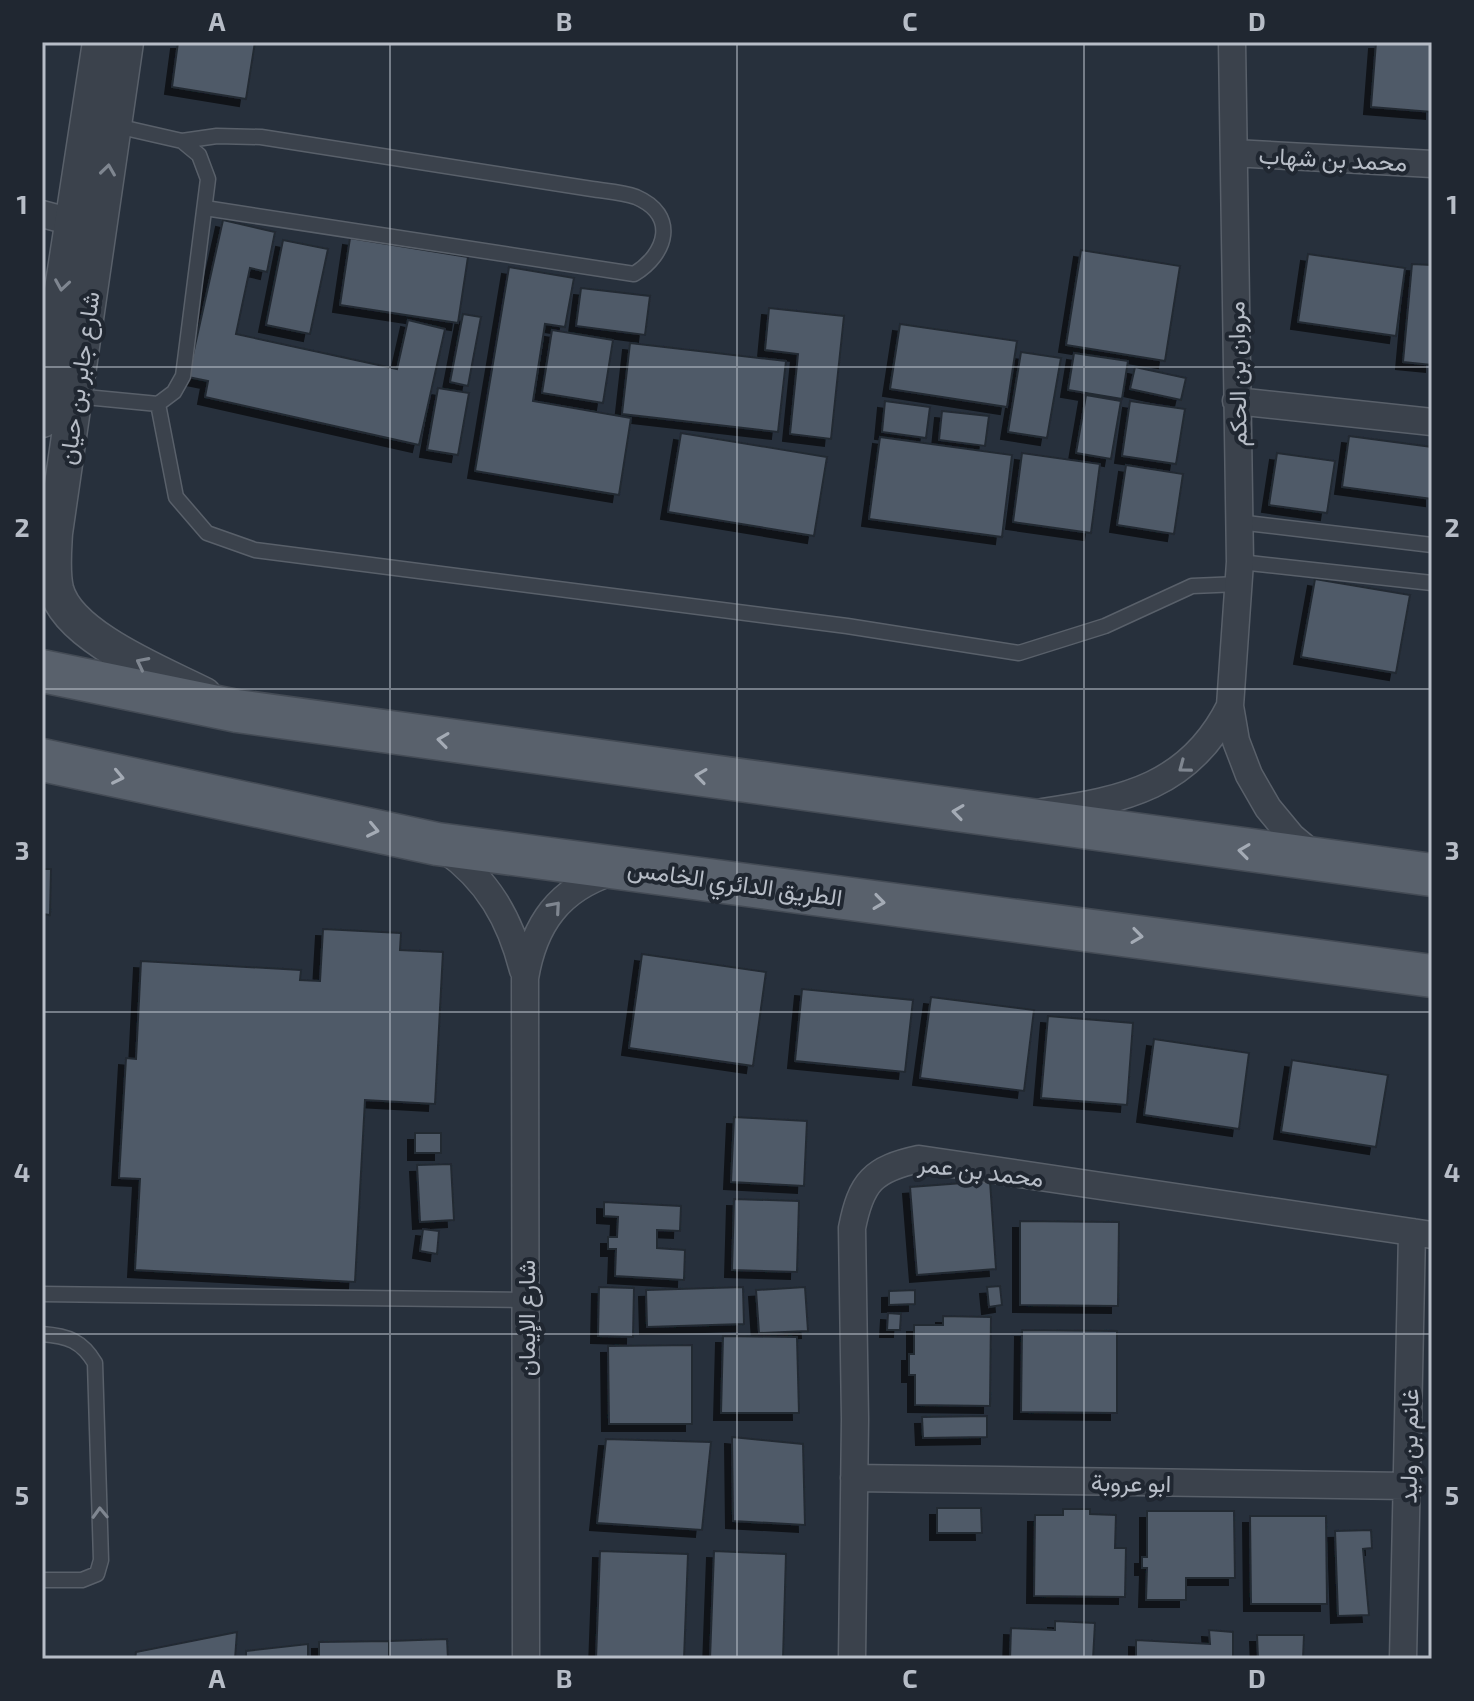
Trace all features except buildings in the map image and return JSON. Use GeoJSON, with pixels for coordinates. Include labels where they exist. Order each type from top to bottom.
{"type":"FeatureCollection","features":[{"type":"Feature","properties":{"kind":"main road"},"geometry":{"type":"LineString","coordinates":[[42,671],[237,711],[999,818],[1432,875]]}},
{"type":"Feature","properties":{"kind":"main road","name":"الطريق الدائري الخامس"},"geometry":{"type":"LineString","coordinates":[[42,760],[437,844],[1432,976]]}},
{"type":"Feature","properties":{"kind":"street","name":"شارع جابر بن حيان"},"geometry":{"type":"LineString","coordinates":[[100,42],[101,123]]}},
{"type":"Feature","properties":{"kind":"street","name":"شارع جابر بن حيان"},"geometry":{"type":"LineString","coordinates":[[42,420],[71,222],[126,42]]}},
{"type":"Feature","properties":{"kind":"street","name":"مروان بن الحكم"},"geometry":{"type":"LineString","coordinates":[[1232,42],[1239,573],[1230,706],[1236,741],[1249,775],[1268,808],[1292,837],[1322,861]]}},
{"type":"Feature","properties":{"kind":"street","name":"محمد بن شهاب"},"geometry":{"type":"LineString","coordinates":[[1234,153],[1432,164]]}},
{"type":"Feature","properties":{"kind":"street","name":"شارع جابر بن حيان"},"geometry":{"type":"LineString","coordinates":[[71,222],[75,396],[55,533],[56,591],[79,624],[117,650],[237,711]]}},
{"type":"Feature","properties":{"kind":"street"},"geometry":{"type":"LineString","coordinates":[[1236,401],[1432,422]]}},
{"type":"Feature","properties":{"kind":"street","name":"مروان بن الحكم"},"geometry":{"type":"LineString","coordinates":[[999,818],[1064,809],[1143,790],[1170,777],[1194,759],[1215,734],[1230,706]]}},
{"type":"Feature","properties":{"kind":"street","name":"شارع الإيمان"},"geometry":{"type":"LineString","coordinates":[[437,844],[473,872],[501,908],[514,935],[525,978],[526,1659]]}},
{"type":"Feature","properties":{"kind":"street","name":"شارع الإيمان"},"geometry":{"type":"LineString","coordinates":[[525,978],[538,930],[569,892],[590,879],[637,869]]}},
{"type":"Feature","properties":{"kind":"street","name":"محمد بن عمر"},"geometry":{"type":"LineString","coordinates":[[852,1659],[852,1228],[858,1198],[871,1179],[891,1165],[919,1159],[1422,1233]]}},
{"type":"Feature","properties":{"kind":"street","name":"غانم بن وليد"},"geometry":{"type":"LineString","coordinates":[[1403,1659],[1407,1486],[1422,1233]]}},
{"type":"Feature","properties":{"kind":"street","name":"ابو عروبة"},"geometry":{"type":"LineString","coordinates":[[854,1478],[1407,1486]]}},
{"type":"Feature","properties":{"kind":"lane"},"geometry":{"type":"LineString","coordinates":[[101,123],[182,141],[217,136],[261,137],[592,189],[635,197],[655,209],[664,227],[661,245],[651,263],[634,274],[205,208]]}},
{"type":"Feature","properties":{"kind":"lane"},"geometry":{"type":"LineString","coordinates":[[75,396],[158,404],[174,392],[183,376],[208,179],[199,155],[182,141]]}},
{"type":"Feature","properties":{"kind":"lane"},"geometry":{"type":"LineString","coordinates":[[158,404],[176,497],[207,533],[255,550],[847,626],[1019,653],[1105,626],[1192,586],[1239,573],[1432,583]]}},
{"type":"Feature","properties":{"kind":"lane"},"geometry":{"type":"LineString","coordinates":[[1238,522],[1432,545]]}},
{"type":"Feature","properties":{"kind":"lane"},"geometry":{"type":"LineString","coordinates":[[42,1294],[525,1300]]}},
{"type":"Feature","properties":{"kind":"lane"},"geometry":{"type":"LineString","coordinates":[[42,1334],[67,1337],[85,1346],[95,1363],[101,1560],[97,1574],[82,1580],[42,1580]]}}]}
